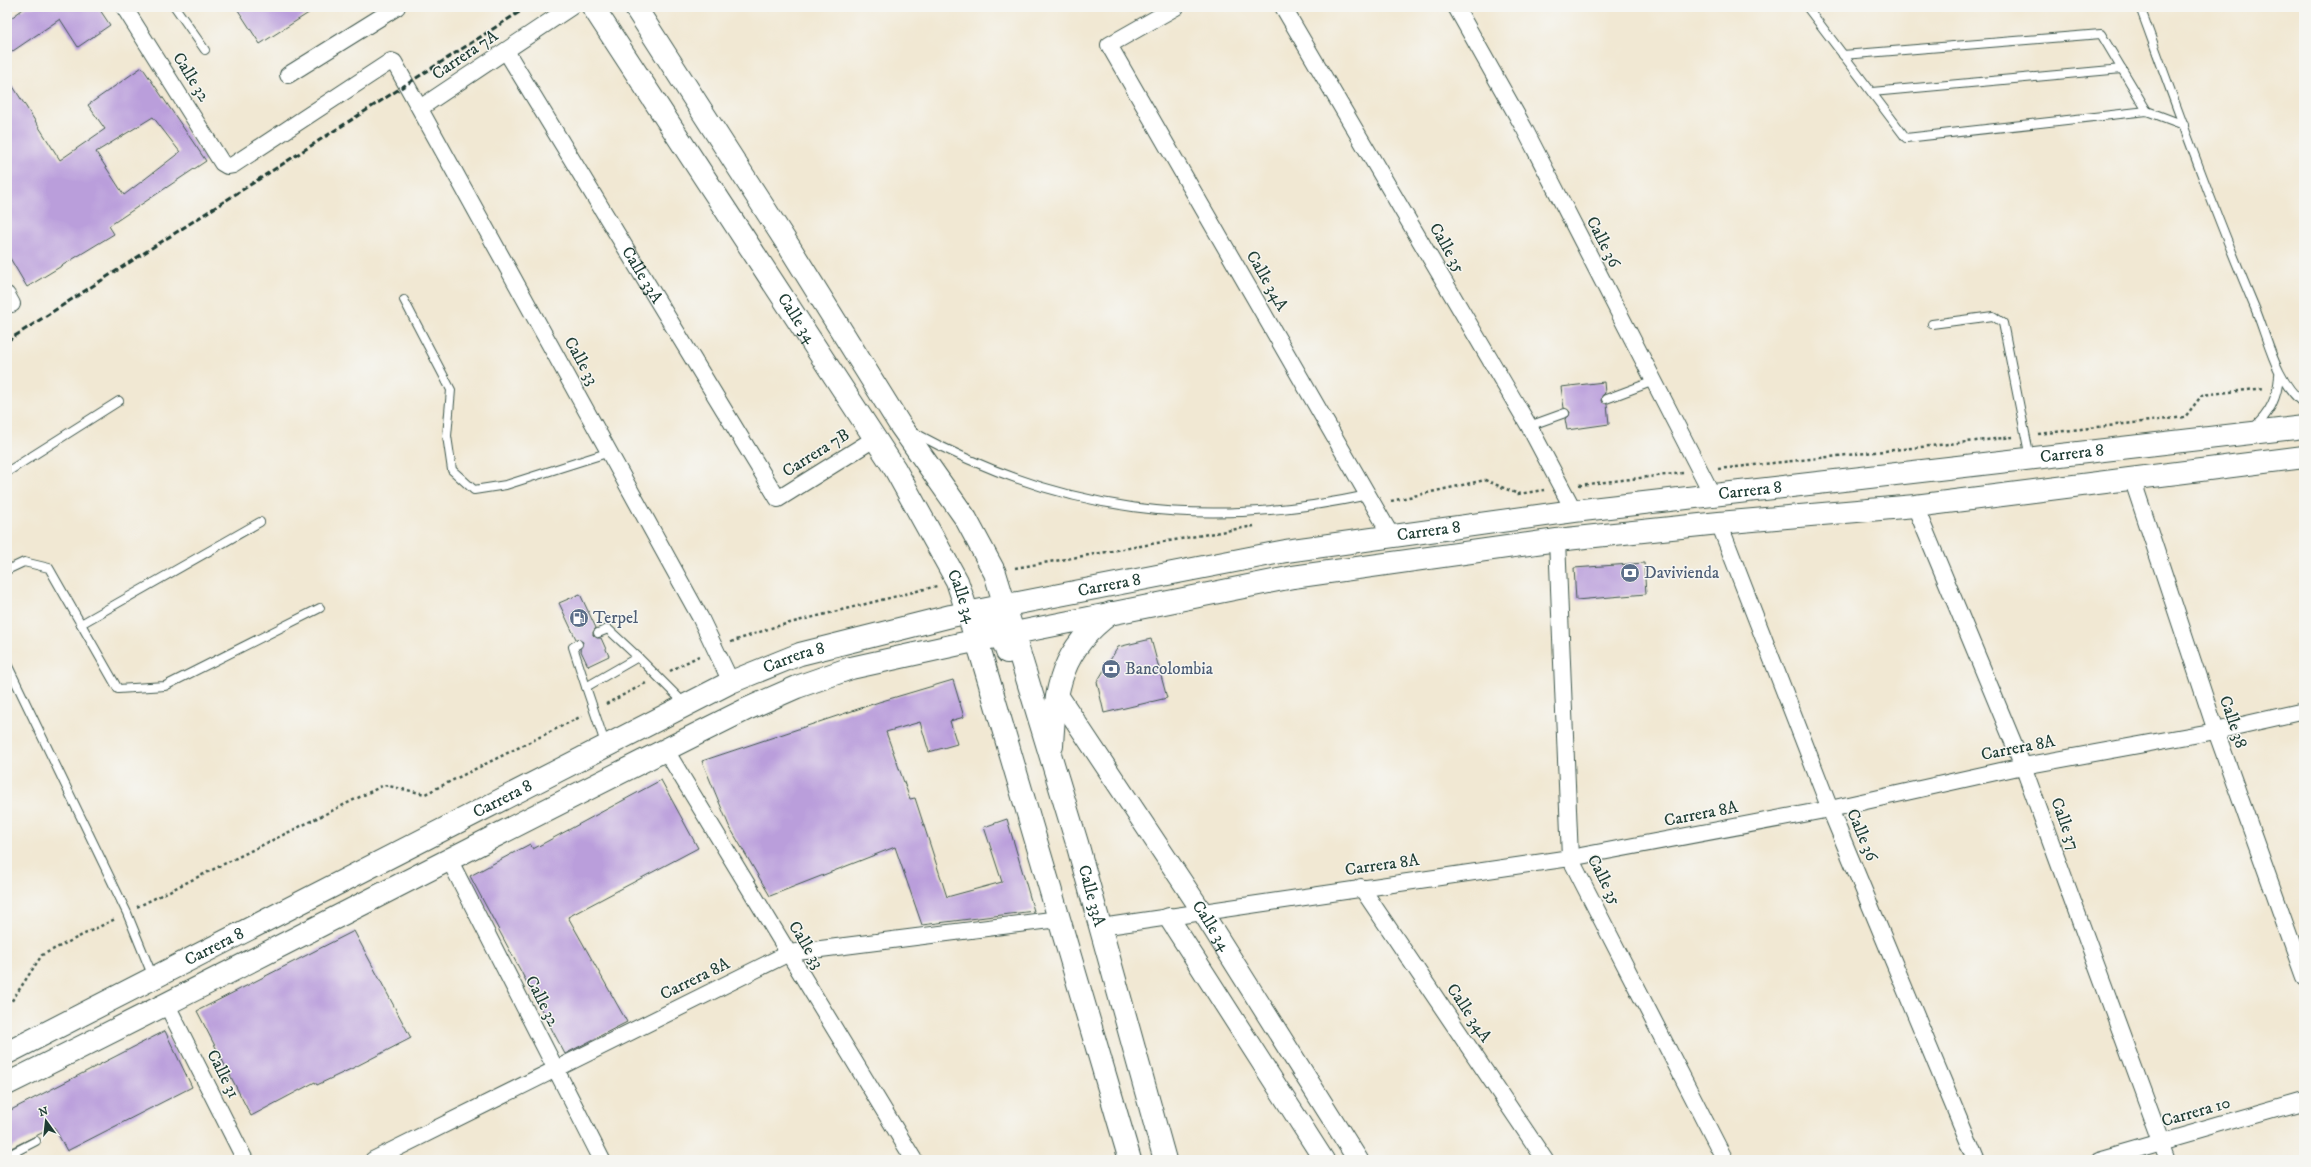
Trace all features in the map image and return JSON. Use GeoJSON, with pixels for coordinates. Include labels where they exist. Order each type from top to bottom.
{"type":"FeatureCollection","features":[{"type":"Feature","properties":{"kind":"main road","name":"Calle 34"},"geometry":{"type":"LineString","coordinates":[[593,7],[895,469],[957,581],[977,641]]}},
{"type":"Feature","properties":{"kind":"main road","name":"Calle 34"},"geometry":{"type":"LineString","coordinates":[[635,7],[790,248],[900,425],[966,519],[995,573],[1004,605],[1007,635]]}},
{"type":"Feature","properties":{"kind":"main road"},"geometry":{"type":"LineString","coordinates":[[762,266],[790,248]]}},
{"type":"Feature","properties":{"kind":"main road","name":"Carrera 8"},"geometry":{"type":"LineString","coordinates":[[7,1054],[687,706],[731,682],[800,654],[846,641],[1004,605],[1286,551],[1574,511],[2030,459],[2248,432],[2304,427]]}},
{"type":"Feature","properties":{"kind":"main road","name":"Carrera 8"},"geometry":{"type":"LineString","coordinates":[[7,1084],[167,1005],[449,859],[747,709],[804,685],[852,668],[1111,613],[1293,577],[1557,540],[1719,522],[1915,506],[2304,457]]}},
{"type":"Feature","properties":{"kind":"main road"},"geometry":{"type":"LineString","coordinates":[[968,613],[986,621],[1007,635],[1055,814],[1076,843]]}},
{"type":"Feature","properties":{"kind":"main road"},"geometry":{"type":"LineString","coordinates":[[1051,758],[1054,712],[1066,665],[1074,649],[1092,627],[1111,613]]}},
{"type":"Feature","properties":{"kind":"main road","name":"Calle 33A"},"geometry":{"type":"LineString","coordinates":[[1007,635],[1051,758],[1101,927],[1165,1160]]}},
{"type":"Feature","properties":{"kind":"main road"},"geometry":{"type":"LineString","coordinates":[[977,641],[1130,1160]]}},
{"type":"Feature","properties":{"kind":"street","name":"Calle 32"},"geometry":{"type":"LineString","coordinates":[[124,7],[222,163],[227,166],[233,165],[393,61]]}},
{"type":"Feature","properties":{"kind":"street"},"geometry":{"type":"LineString","coordinates":[[288,75],[397,7]]}},
{"type":"Feature","properties":{"kind":"street","name":"Carrera 7A"},"geometry":{"type":"LineString","coordinates":[[420,108],[571,7]]}},
{"type":"Feature","properties":{"kind":"street","name":"Calle 34A"},"geometry":{"type":"LineString","coordinates":[[1176,7],[1109,45],[1392,537]]}},
{"type":"Feature","properties":{"kind":"street","name":"Calle 35"},"geometry":{"type":"LineString","coordinates":[[1283,7],[1529,426],[1574,511]]}},
{"type":"Feature","properties":{"kind":"street","name":"Calle 36"},"geometry":{"type":"LineString","coordinates":[[1456,7],[1524,128],[1713,496]]}},
{"type":"Feature","properties":{"kind":"street","name":"Calle 33A"},"geometry":{"type":"LineString","coordinates":[[506,51],[778,499]]}},
{"type":"Feature","properties":{"kind":"street","name":"Calle 33"},"geometry":{"type":"LineString","coordinates":[[393,61],[704,623],[731,682]]}},
{"type":"Feature","properties":{"kind":"street","name":"Carrera 7B"},"geometry":{"type":"LineString","coordinates":[[778,499],[874,439]]}},
{"type":"Feature","properties":{"kind":"street","name":"Calle 38"},"geometry":{"type":"LineString","coordinates":[[2132,478],[2216,731],[2304,977]]}},
{"type":"Feature","properties":{"kind":"street","name":"Calle 37"},"geometry":{"type":"LineString","coordinates":[[1915,506],[2023,766],[2168,1160]]}},
{"type":"Feature","properties":{"kind":"street","name":"Calle 36"},"geometry":{"type":"LineString","coordinates":[[1719,522],[1830,809],[1976,1160]]}},
{"type":"Feature","properties":{"kind":"street","name":"Calle 35"},"geometry":{"type":"LineString","coordinates":[[1557,540],[1570,858],[1725,1160]]}},
{"type":"Feature","properties":{"kind":"street","name":"Calle 34"},"geometry":{"type":"LineString","coordinates":[[1058,695],[1203,913],[1358,1160]]}},
{"type":"Feature","properties":{"kind":"street","name":"Carrera 8A"},"geometry":{"type":"LineString","coordinates":[[1101,927],[1203,913],[1361,887],[1570,858],[1830,809],[2023,766],[2216,731],[2304,712]]}},
{"type":"Feature","properties":{"kind":"street","name":"Calle 33"},"geometry":{"type":"LineString","coordinates":[[665,750],[914,1160]]}},
{"type":"Feature","properties":{"kind":"street","name":"Calle 32"},"geometry":{"type":"LineString","coordinates":[[449,859],[602,1160]]}},
{"type":"Feature","properties":{"kind":"street","name":"Calle 34A"},"geometry":{"type":"LineString","coordinates":[[1361,887],[1545,1160]]}},
{"type":"Feature","properties":{"kind":"street","name":"Calle 34"},"geometry":{"type":"LineString","coordinates":[[1169,918],[1324,1160]]}},
{"type":"Feature","properties":{"kind":"street","name":"Carrera 8A"},"geometry":{"type":"LineString","coordinates":[[373,1160],[789,953],[1059,919]]}},
{"type":"Feature","properties":{"kind":"street","name":"Calle 31"},"geometry":{"type":"LineString","coordinates":[[167,1005],[245,1160]]}},
{"type":"Feature","properties":{"kind":"street","name":"Carrera 10"},"geometry":{"type":"LineString","coordinates":[[2099,1160],[2304,1101]]}},
{"type":"Feature","properties":{"kind":"lane"},"geometry":{"type":"LineString","coordinates":[[175,7],[205,50]]}},
{"type":"Feature","properties":{"kind":"lane"},"geometry":{"type":"LineString","coordinates":[[1807,7],[1906,138],[2147,111],[2184,125]]}},
{"type":"Feature","properties":{"kind":"lane"},"geometry":{"type":"LineString","coordinates":[[2140,7],[2184,125],[2266,334],[2279,375],[2279,387],[2273,405],[2266,415],[2248,432]]}},
{"type":"Feature","properties":{"kind":"lane"},"geometry":{"type":"LineString","coordinates":[[1843,55],[2101,34],[2147,111]]}},
{"type":"Feature","properties":{"kind":"lane"},"geometry":{"type":"LineString","coordinates":[[1872,92],[2122,69]]}},
{"type":"Feature","properties":{"kind":"lane"},"geometry":{"type":"LineString","coordinates":[[404,300],[451,390],[447,436],[452,470],[474,490],[506,485],[610,452]]}},
{"type":"Feature","properties":{"kind":"lane"},"geometry":{"type":"LineString","coordinates":[[1932,324],[1993,316],[2003,323],[2030,459]]}},
{"type":"Feature","properties":{"kind":"lane"},"geometry":{"type":"LineString","coordinates":[[2279,375],[2296,398],[2304,404]]}},
{"type":"Feature","properties":{"kind":"lane"},"geometry":{"type":"LineString","coordinates":[[1606,399],[1654,381]]}},
{"type":"Feature","properties":{"kind":"lane"},"geometry":{"type":"LineString","coordinates":[[7,472],[119,401]]}},
{"type":"Feature","properties":{"kind":"lane"},"geometry":{"type":"LineString","coordinates":[[1529,426],[1565,413]]}},
{"type":"Feature","properties":{"kind":"lane"},"geometry":{"type":"LineString","coordinates":[[900,425],[981,465],[1031,484],[1078,497],[1125,506],[1173,512],[1215,513],[1270,511],[1318,506],[1368,495]]}},
{"type":"Feature","properties":{"kind":"lane"},"geometry":{"type":"LineString","coordinates":[[81,624],[260,522]]}},
{"type":"Feature","properties":{"kind":"lane"},"geometry":{"type":"LineString","coordinates":[[7,570],[24,562],[49,568],[118,689],[165,686],[320,608]]}},
{"type":"Feature","properties":{"kind":"lane"},"geometry":{"type":"LineString","coordinates":[[598,633],[608,629],[687,706]]}},
{"type":"Feature","properties":{"kind":"lane"},"geometry":{"type":"LineString","coordinates":[[578,644],[573,647],[607,747]]}},
{"type":"Feature","properties":{"kind":"lane"},"geometry":{"type":"LineString","coordinates":[[586,687],[638,657]]}},
{"type":"Feature","properties":{"kind":"lane"},"geometry":{"type":"LineString","coordinates":[[7,664],[127,913],[154,979]]}},
{"type":"Feature","properties":{"kind":"lane"},"geometry":{"type":"LineString","coordinates":[[7,1156],[36,1141]]}},
{"type":"Feature","properties":{"kind":"path"},"geometry":{"type":"LineString","coordinates":[[1562,487],[2185,417],[2202,395],[2279,387]]}},
{"type":"Feature","properties":{"kind":"path"},"geometry":{"type":"LineString","coordinates":[[7,1004],[11,1002],[42,955],[384,785],[425,794]]}},
{"type":"Feature","properties":{"kind":"building"},"geometry":{"type":"Polygon","coordinates":[[[26,7],[98,7],[110,25],[78,47],[60,19],[7,55],[7,21],[26,7]]]}},
{"type":"Feature","properties":{"kind":"building"},"geometry":{"type":"Polygon","coordinates":[[[236,7],[318,7],[260,44],[236,7]]]}},
{"type":"Feature","properties":{"kind":"building"},"geometry":{"type":"Polygon","coordinates":[[[142,67],[206,161],[109,226],[114,234],[27,287],[7,253],[7,77],[60,160],[105,129],[88,105],[142,67]],[[153,117],[96,152],[124,195],[180,152],[153,117]]]}},
{"type":"Feature","properties":{"kind":"building"},"geometry":{"type":"Polygon","coordinates":[[[1604,382],[1605,393],[1602,396],[1601,401],[1607,404],[1609,424],[1567,430],[1565,419],[1569,416],[1570,412],[1564,408],[1561,387],[1604,382]]]}},
{"type":"Feature","properties":{"kind":"building"},"geometry":{"type":"Polygon","coordinates":[[[1644,563],[1646,594],[1576,600],[1574,568],[1644,563]]]}},
{"type":"Feature","properties":{"kind":"building","name":"Terpel"},"geometry":{"type":"Polygon","coordinates":[[[580,594],[596,628],[593,635],[597,638],[601,638],[609,656],[588,666],[580,649],[583,642],[576,639],[559,603],[580,594]]]}},
{"type":"Feature","properties":{"kind":"building"},"geometry":{"type":"Polygon","coordinates":[[[1151,639],[1167,698],[1104,713],[1097,682],[1118,647],[1151,639]]]}},
{"type":"Feature","properties":{"kind":"building"},"geometry":{"type":"Polygon","coordinates":[[[953,680],[964,717],[950,721],[957,744],[929,752],[920,722],[886,732],[910,799],[915,798],[947,897],[1002,882],[984,827],[1007,819],[1034,911],[922,925],[895,847],[770,896],[729,826],[702,761],[879,702],[953,680]]]}},
{"type":"Feature","properties":{"kind":"building"},"geometry":{"type":"Polygon","coordinates":[[[661,780],[698,848],[568,917],[627,1022],[565,1054],[470,876],[530,844],[533,849],[661,780]]]}},
{"type":"Feature","properties":{"kind":"building"},"geometry":{"type":"Polygon","coordinates":[[[354,931],[411,1038],[317,1085],[315,1082],[251,1116],[197,1011],[354,931]]]}},
{"type":"Feature","properties":{"kind":"building"},"geometry":{"type":"Polygon","coordinates":[[[165,1031],[192,1087],[67,1151],[54,1127],[7,1150],[7,1112],[165,1031]]]}},
{"type":"Feature","properties":{"kind":"railway"},"geometry":{"type":"LineString","coordinates":[[7,341],[527,7]]}},
{"type":"Feature","properties":{"kind":"place","name":"Davivienda"},"geometry":{"type":"Point","coordinates":[1630,573]}},
{"type":"Feature","properties":{"kind":"place","name":"Terpel"},"geometry":{"type":"Point","coordinates":[579,618]}},
{"type":"Feature","properties":{"kind":"place","name":"Bancolombia"},"geometry":{"type":"Point","coordinates":[1111,669]}}]}
